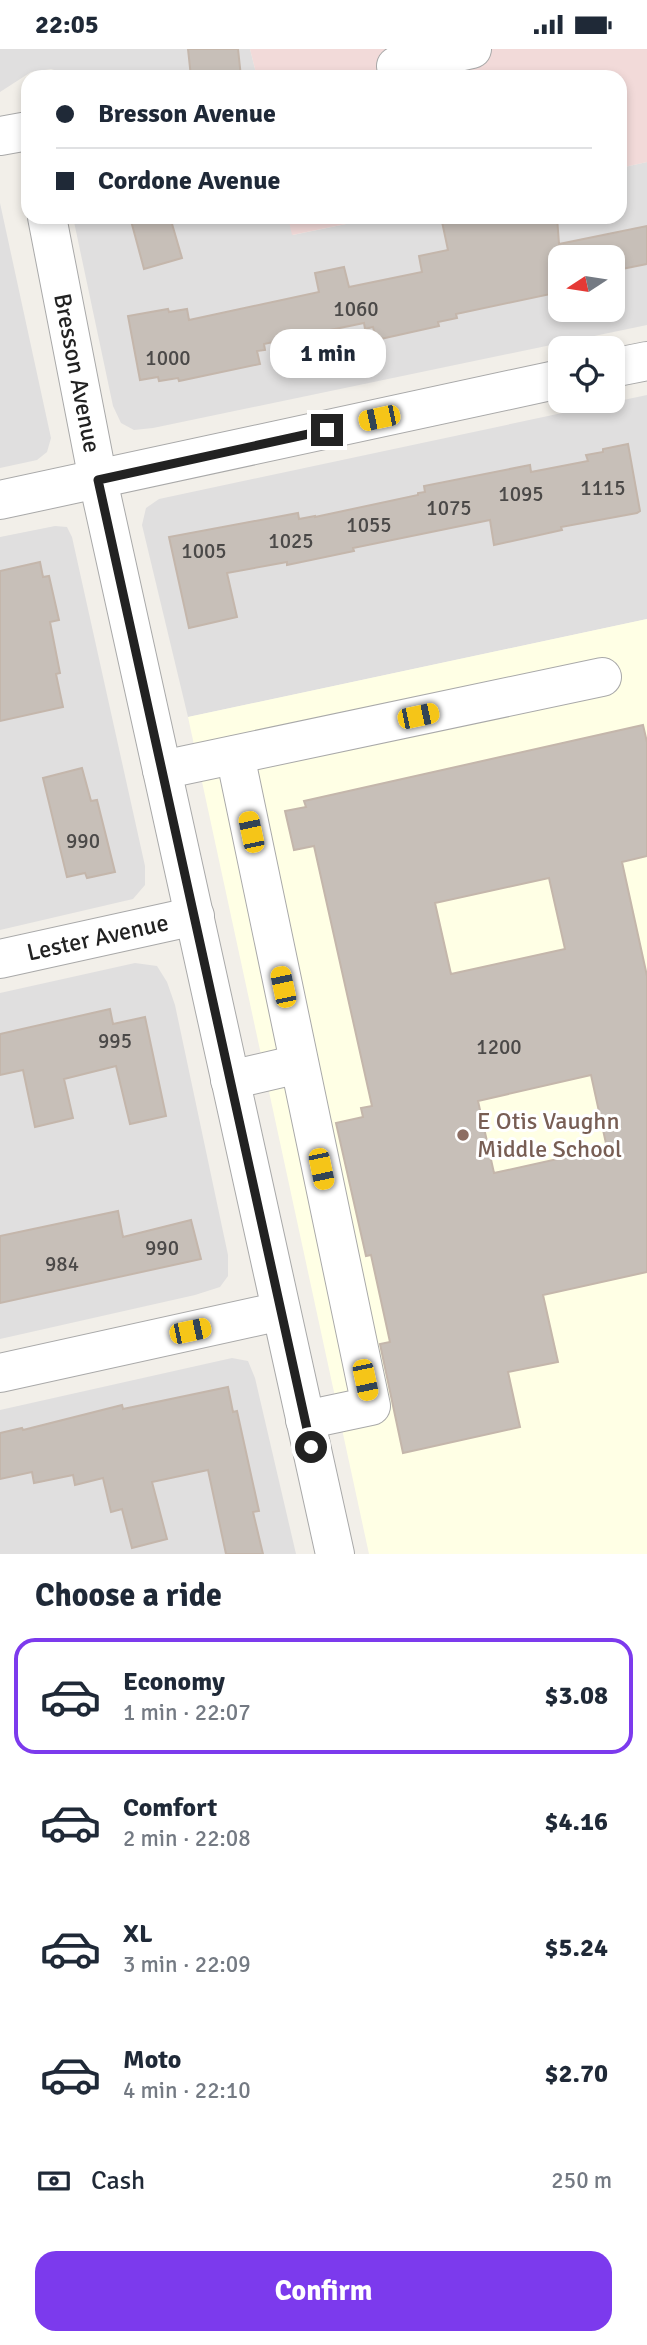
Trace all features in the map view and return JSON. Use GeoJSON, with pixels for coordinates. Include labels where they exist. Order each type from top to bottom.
{"type":"FeatureCollection","features":[{"type":"Feature","properties":{"kind":"street"},"geometry":{"type":"LineString","coordinates":[[396,66],[472,49]]}},
{"type":"Feature","properties":{"kind":"street"},"geometry":{"type":"LineString","coordinates":[[0,136],[21,132]]}},
{"type":"Feature","properties":{"kind":"street","name":"Bresson Avenue"},"geometry":{"type":"LineString","coordinates":[[48,224],[98,480],[335,1554]]}},
{"type":"Feature","properties":{"kind":"street"},"geometry":{"type":"LineString","coordinates":[[625,365],[647,361]]}},
{"type":"Feature","properties":{"kind":"street"},"geometry":{"type":"LineString","coordinates":[[0,500],[548,382]]}},
{"type":"Feature","properties":{"kind":"street"},"geometry":{"type":"LineString","coordinates":[[162,771],[602,677]]}},
{"type":"Feature","properties":{"kind":"street"},"geometry":{"type":"LineString","coordinates":[[235,755],[370,1406],[305,1420]]}},
{"type":"Feature","properties":{"kind":"street","name":"Lester Avenue"},"geometry":{"type":"LineString","coordinates":[[0,959],[195,916]]}},
{"type":"Feature","properties":{"kind":"street"},"geometry":{"type":"LineString","coordinates":[[230,1080],[299,1064]]}},
{"type":"Feature","properties":{"kind":"street"},"geometry":{"type":"LineString","coordinates":[[0,1373],[281,1311]]}},
{"type":"Feature","properties":{"kind":"shaded area"},"geometry":{"type":"Polygon","coordinates":[[[0,49],[250,49],[255,70],[21,70],[21,78],[0,92],[0,49]]]}},
{"type":"Feature","properties":{"kind":"shaded area"},"geometry":{"type":"Polygon","coordinates":[[[250,49],[647,49],[647,162],[627,166],[627,70],[255,70],[250,49]]]}},
{"type":"Feature","properties":{"kind":"shaded area"},"geometry":{"type":"Polygon","coordinates":[[[647,162],[647,325],[594,336],[548,336],[548,346],[153,428],[134,430],[121,423],[113,406],[74,224],[290,224],[293,235],[346,224],[627,224],[627,166],[647,162]]]}},
{"type":"Feature","properties":{"kind":"shaded area"},"geometry":{"type":"Polygon","coordinates":[[[0,203],[51,438],[47,452],[37,460],[0,468],[0,203]]]}},
{"type":"Feature","properties":{"kind":"shaded area"},"geometry":{"type":"Polygon","coordinates":[[[290,224],[346,224],[292,235],[290,224]]]}},
{"type":"Feature","properties":{"kind":"shaded area"},"geometry":{"type":"Polygon","coordinates":[[[647,395],[647,619],[188,717],[142,525],[146,508],[159,499],[563,413],[625,413],[625,400],[647,395]]]}},
{"type":"Feature","properties":{"kind":"shaded area"},"geometry":{"type":"Polygon","coordinates":[[[55,526],[67,527],[72,537],[145,866],[145,885],[133,899],[0,930],[0,537],[55,526]]]}},
{"type":"Feature","properties":{"kind":"shaded area","name":"E Otis Vaughn Middle School"},"geometry":{"type":"Polygon","coordinates":[[[647,619],[647,1554],[369,1554],[188,717],[647,619]]]}},
{"type":"Feature","properties":{"kind":"shaded area"},"geometry":{"type":"Polygon","coordinates":[[[135,963],[157,966],[167,982],[175,1005],[228,1255],[228,1276],[220,1287],[195,1295],[0,1339],[0,993],[135,963]]]}},
{"type":"Feature","properties":{"kind":"shaded area"},"geometry":{"type":"Polygon","coordinates":[[[232,1358],[248,1361],[255,1378],[296,1554],[0,1554],[0,1410],[232,1358]]]}},
{"type":"Feature","properties":{"kind":"building"},"geometry":{"type":"Polygon","coordinates":[[[188,49],[238,49],[240,70],[190,70],[188,49]]]}},
{"type":"Feature","properties":{"kind":"building"},"geometry":{"type":"Polygon","coordinates":[[[132,224],[172,224],[182,258],[144,269],[132,224]]]}},
{"type":"Feature","properties":{"kind":"building"},"geometry":{"type":"Polygon","coordinates":[[[442,224],[558,224],[559,244],[647,226],[647,264],[625,268],[625,245],[548,245],[548,295],[456,314],[457,318],[438,322],[439,326],[376,340],[373,327],[365,329],[364,323],[296,337],[264,344],[265,350],[257,351],[260,364],[179,381],[178,378],[159,381],[158,377],[140,380],[128,316],[168,309],[169,312],[187,309],[189,320],[319,292],[315,273],[344,267],[349,287],[422,272],[419,256],[448,250],[442,224]]]}},
{"type":"Feature","properties":{"kind":"building"},"geometry":{"type":"Polygon","coordinates":[[[628,444],[640,511],[637,513],[561,527],[562,530],[494,545],[490,520],[353,548],[354,551],[287,565],[287,562],[227,573],[237,617],[189,628],[169,537],[298,513],[299,519],[315,517],[418,495],[425,492],[424,486],[530,465],[531,472],[588,461],[586,455],[628,444]]]}},
{"type":"Feature","properties":{"kind":"building"},"geometry":{"type":"Polygon","coordinates":[[[40,562],[43,577],[49,576],[59,620],[50,622],[60,673],[56,674],[63,707],[0,721],[0,571],[40,562]]]}},
{"type":"Feature","properties":{"kind":"building"},"geometry":{"type":"Polygon","coordinates":[[[643,725],[647,742],[647,856],[622,862],[647,976],[647,1272],[543,1295],[558,1362],[508,1372],[520,1427],[403,1453],[380,1344],[390,1342],[371,1255],[366,1256],[336,1123],[363,1117],[361,1108],[372,1106],[314,846],[294,850],[285,811],[306,807],[304,801],[643,725]],[[549,878],[435,903],[451,974],[565,949],[549,878]],[[591,1075],[478,1101],[494,1173],[607,1148],[591,1075]]]}},
{"type":"Feature","properties":{"kind":"building"},"geometry":{"type":"Polygon","coordinates":[[[82,768],[91,801],[97,800],[115,872],[87,878],[85,873],[67,877],[43,778],[82,768]]]}},
{"type":"Feature","properties":{"kind":"building"},"geometry":{"type":"Polygon","coordinates":[[[110,1009],[113,1024],[145,1017],[166,1116],[130,1124],[116,1066],[64,1079],[73,1118],[35,1127],[23,1070],[0,1075],[0,1034],[110,1009]]]}},
{"type":"Feature","properties":{"kind":"building"},"geometry":{"type":"Polygon","coordinates":[[[118,1211],[123,1237],[191,1220],[201,1259],[0,1303],[0,1236],[118,1211]]]}},
{"type":"Feature","properties":{"kind":"building"},"geometry":{"type":"Polygon","coordinates":[[[228,1387],[233,1412],[237,1411],[259,1511],[253,1512],[263,1554],[226,1554],[208,1470],[152,1482],[167,1539],[132,1548],[122,1509],[111,1512],[103,1478],[75,1485],[73,1475],[34,1483],[32,1472],[0,1479],[0,1433],[22,1428],[23,1430],[122,1405],[123,1409],[228,1387]]]}},
{"type":"Feature","properties":{"kind":"place","name":"E Otis Vaughn Middle School"},"geometry":{"type":"Point","coordinates":[463,1135]}},
{"type":"Feature","properties":{"kind":"route"},"geometry":{"type":"LineString","coordinates":[[311,1447],[98,480],[327,430]]}}]}
